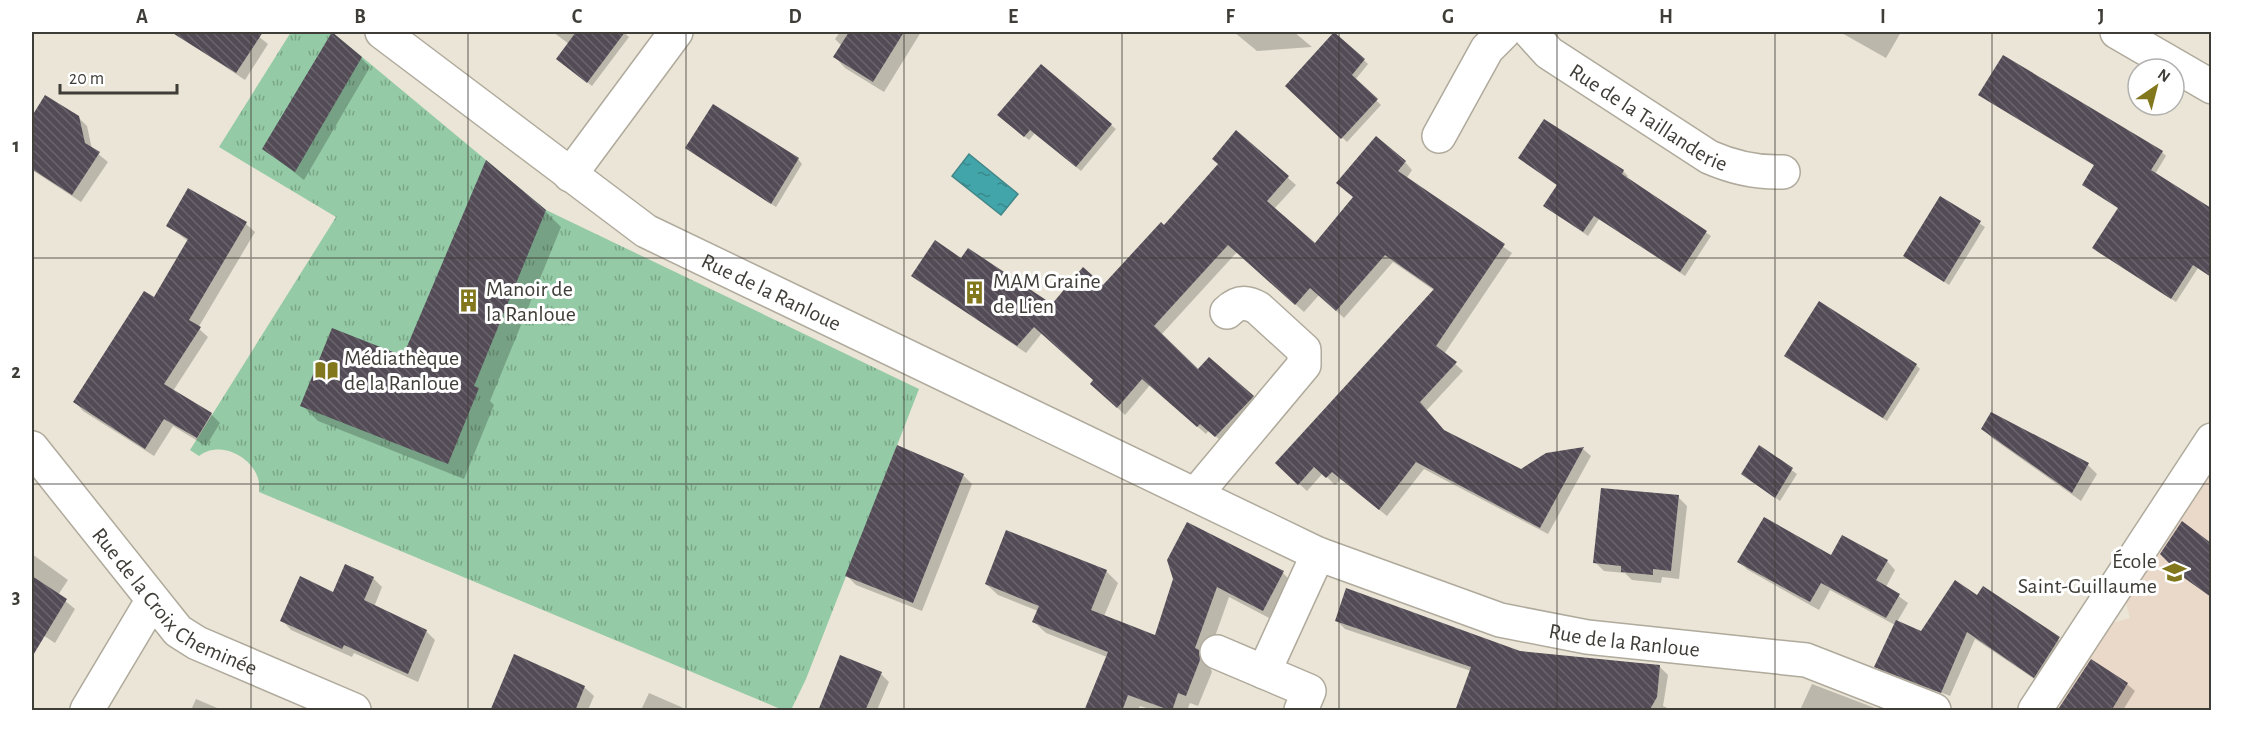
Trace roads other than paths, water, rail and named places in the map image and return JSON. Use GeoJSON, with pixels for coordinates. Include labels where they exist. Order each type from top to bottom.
{"type":"FeatureCollection","features":[{"type":"Feature","properties":{"kind":"street","name":"Rue de la Ranloue"},"geometry":{"type":"LineString","coordinates":[[382,32],[646,231],[1196,494],[1318,555],[1500,621],[1587,637],[1806,660],[1934,711]]}},
{"type":"Feature","properties":{"kind":"street"},"geometry":{"type":"LineString","coordinates":[[570,175],[676,32]]}},
{"type":"Feature","properties":{"kind":"street"},"geometry":{"type":"LineString","coordinates":[[1439,136],[1487,50],[1504,32]]}},
{"type":"Feature","properties":{"kind":"street","name":"Rue de la Taillanderie"},"geometry":{"type":"LineString","coordinates":[[1530,32],[1549,53],[1709,157],[1732,167],[1761,172],[1783,172]]}},
{"type":"Feature","properties":{"kind":"street"},"geometry":{"type":"LineString","coordinates":[[2117,32],[2211,87]]}},
{"type":"Feature","properties":{"kind":"street"},"geometry":{"type":"LineString","coordinates":[[1196,494],[1304,365],[1304,350],[1258,308],[1250,303],[1241,303],[1227,312]]}},
{"type":"Feature","properties":{"kind":"street"},"geometry":{"type":"LineString","coordinates":[[2035,711],[2211,440]]}},
{"type":"Feature","properties":{"kind":"street","name":"Rue de la Croix Cheminée"},"geometry":{"type":"LineString","coordinates":[[32,448],[152,601],[188,638],[354,711]]}},
{"type":"Feature","properties":{"kind":"street"},"geometry":{"type":"LineString","coordinates":[[1264,672],[1318,555]]}},
{"type":"Feature","properties":{"kind":"street"},"geometry":{"type":"LineString","coordinates":[[87,711],[152,601]]}},
{"type":"Feature","properties":{"kind":"street"},"geometry":{"type":"LineString","coordinates":[[1216,652],[1309,691],[1301,711]]}},
{"type":"Feature","properties":{"kind":"water"},"geometry":{"type":"Polygon","coordinates":[[[969,154],[1018,194],[1001,215],[952,176],[969,154]]]}},
{"type":"Feature","properties":{"kind":"place","name":"MAM Graine de Lien"},"geometry":{"type":"Point","coordinates":[975,293]}},
{"type":"Feature","properties":{"kind":"place","name":"Manoir de la Ranloue"},"geometry":{"type":"Point","coordinates":[468,301]}},
{"type":"Feature","properties":{"kind":"place","name":"Médiathèque de la Ranloue"},"geometry":{"type":"Point","coordinates":[326,370]}},
{"type":"Feature","properties":{"kind":"place","name":"École Saint-Guillaume"},"geometry":{"type":"Point","coordinates":[2175,573]}}]}
